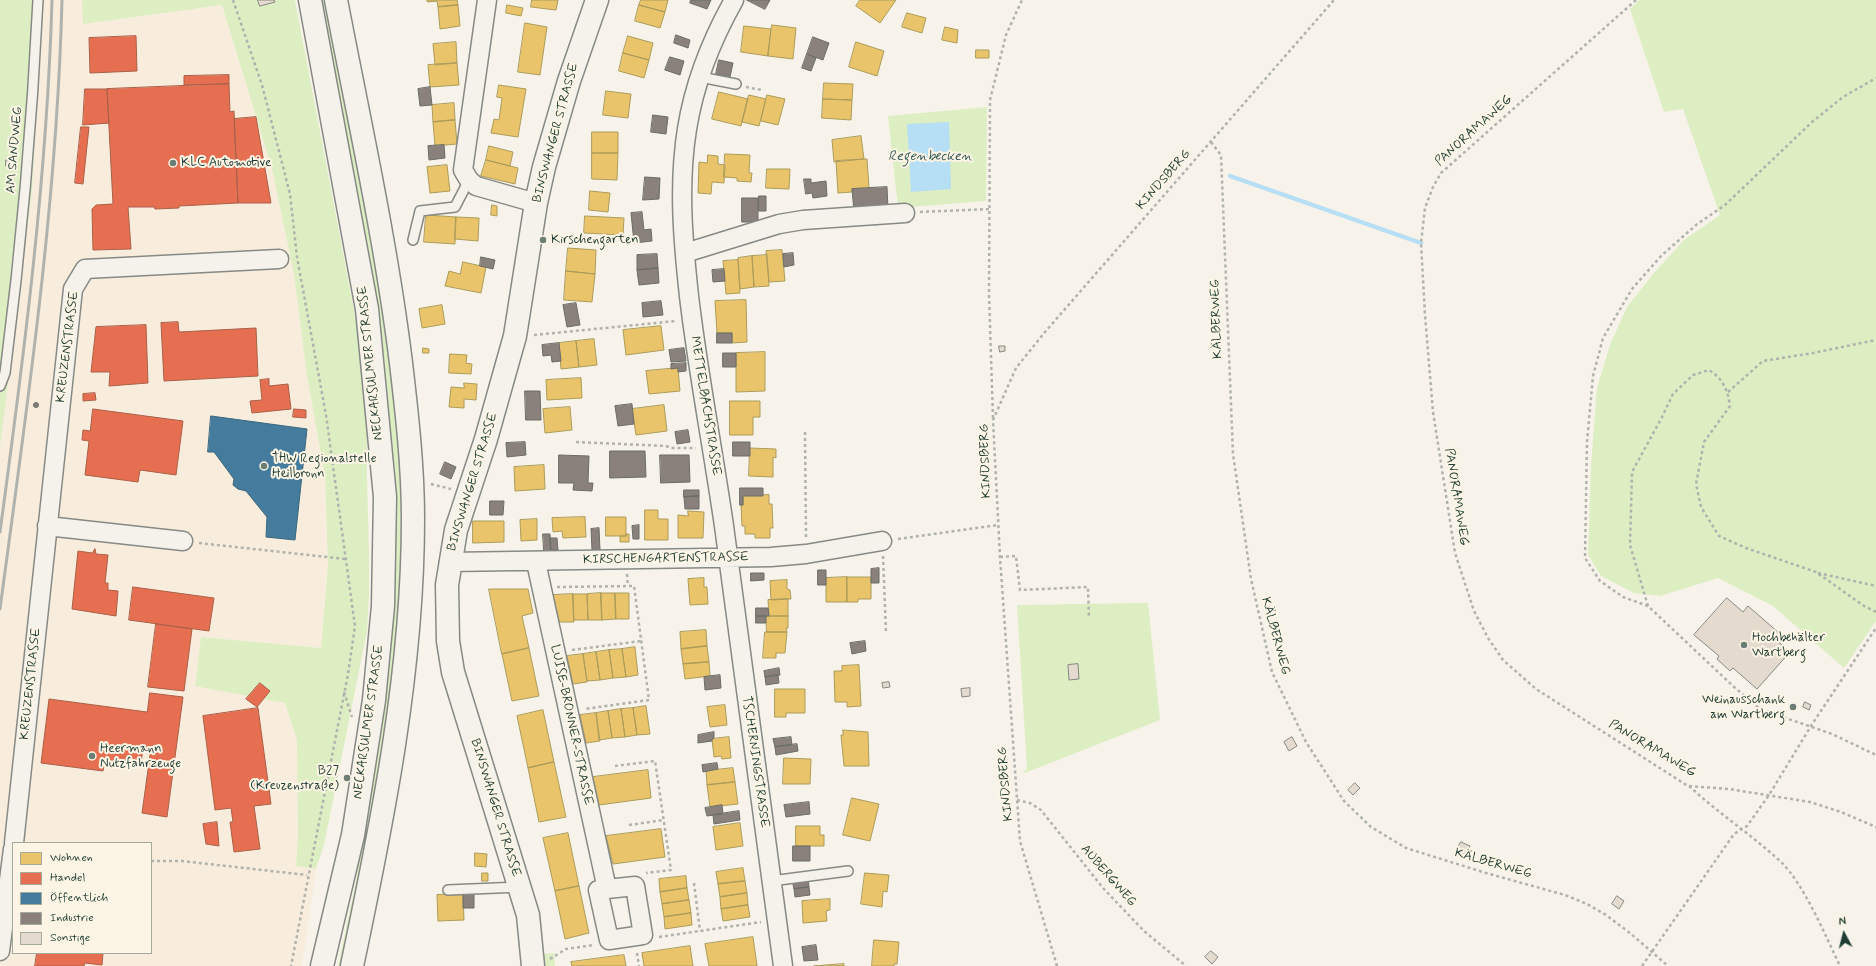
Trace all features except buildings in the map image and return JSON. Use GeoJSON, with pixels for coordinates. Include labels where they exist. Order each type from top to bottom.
{"type":"FeatureCollection","features":[{"type":"Feature","properties":{"kind":"main road","name":"NECKARSULMER STRASSE"},"geometry":{"type":"LineString","coordinates":[[310,0],[368,309],[385,497],[383,606],[374,700],[353,835],[323,960]]}},
{"type":"Feature","properties":{"kind":"main road","name":"NECKARSULMER STRASSE"},"geometry":{"type":"LineString","coordinates":[[336,0],[392,294],[409,429],[413,516],[410,604],[400,702],[379,840],[352,966]]}},
{"type":"Feature","properties":{"kind":"main road","name":"BINSWANGER STRASSE"},"geometry":{"type":"LineString","coordinates":[[541,963],[520,887],[453,672],[448,641],[447,584],[449,562],[467,492],[486,439],[516,336],[536,204],[555,126],[585,32],[597,0]]}},
{"type":"Feature","properties":{"kind":"street"},"geometry":{"type":"LineString","coordinates":[[487,0],[463,170],[469,180],[476,186],[536,204]]}},
{"type":"Feature","properties":{"kind":"street","name":"METTELBACHSTRASSE"},"geometry":{"type":"LineString","coordinates":[[727,559],[720,500],[692,320],[684,254],[682,203],[683,167],[688,128],[700,77],[717,35],[734,0]]}},
{"type":"Feature","properties":{"kind":"street"},"geometry":{"type":"LineString","coordinates":[[684,254],[779,224],[803,220],[905,213]]}},
{"type":"Feature","properties":{"kind":"street","name":"KREUZENSTRASSE"},"geometry":{"type":"LineString","coordinates":[[14,842],[73,289],[85,269],[279,259]]}},
{"type":"Feature","properties":{"kind":"street"},"geometry":{"type":"LineString","coordinates":[[47,526],[183,541]]}},
{"type":"Feature","properties":{"kind":"street","name":"KIRSCHENGARTENSTRASSE"},"geometry":{"type":"LineString","coordinates":[[449,562],[727,559],[806,554],[882,541]]}},
{"type":"Feature","properties":{"kind":"street","name":"TSCHERNINGSTRASSE"},"geometry":{"type":"LineString","coordinates":[[727,559],[783,966]]}},
{"type":"Feature","properties":{"kind":"street","name":"LUISE-BRONNER-STRASSE"},"geometry":{"type":"LineString","coordinates":[[536,562],[607,889]]}},
{"type":"Feature","properties":{"kind":"street"},"geometry":{"type":"LineString","coordinates":[[0,951],[12,857]]}},
{"type":"Feature","properties":{"kind":"lane","name":"AM SANDWEG"},"geometry":{"type":"LineString","coordinates":[[0,386],[6,373],[20,243],[31,124],[38,0]]}},
{"type":"Feature","properties":{"kind":"lane"},"geometry":{"type":"LineString","coordinates":[[700,77],[736,84]]}},
{"type":"Feature","properties":{"kind":"lane"},"geometry":{"type":"LineString","coordinates":[[413,240],[420,211],[455,207],[469,180]]}},
{"type":"Feature","properties":{"kind":"lane"},"geometry":{"type":"LineString","coordinates":[[771,881],[848,871]]}},
{"type":"Feature","properties":{"kind":"lane"},"geometry":{"type":"LineString","coordinates":[[448,890],[520,887]]}},
{"type":"Feature","properties":{"kind":"path"},"geometry":{"type":"LineString","coordinates":[[233,0],[262,85],[290,194],[297,257],[326,415],[355,626],[348,674],[307,875],[291,966]]}},
{"type":"Feature","properties":{"kind":"path"},"geometry":{"type":"LineString","coordinates":[[993,420],[989,294],[990,100],[1006,34],[1022,0]]}},
{"type":"Feature","properties":{"kind":"path","name":"KINDSBERG"},"geometry":{"type":"LineString","coordinates":[[1057,966],[1020,841],[1000,557],[993,420],[1016,368],[1044,332],[1334,0]]}},
{"type":"Feature","properties":{"kind":"path","name":"PANORAMAWEG"},"geometry":{"type":"LineString","coordinates":[[1636,0],[1441,173],[1433,187],[1425,208],[1421,243],[1433,412],[1455,553],[1474,611],[1488,638],[1503,660],[1536,689],[1688,786],[1769,795],[1810,802],[1841,812],[1876,828]]}},
{"type":"Feature","properties":{"kind":"path"},"geometry":{"type":"LineString","coordinates":[[1876,78],[1843,97],[1812,122],[1725,205],[1696,225],[1661,256],[1632,289],[1603,338],[1593,376],[1587,442],[1585,558],[1600,581],[1623,597],[1648,606],[1734,687],[1760,709],[1832,734],[1876,755]]}},
{"type":"Feature","properties":{"kind":"path","name":"KÄLBERWEG"},"geometry":{"type":"LineString","coordinates":[[1211,142],[1221,155],[1233,454],[1251,579],[1272,672],[1306,742],[1344,801],[1371,827],[1406,848],[1486,874],[1565,894],[1606,915],[1653,952],[1668,966]]}},
{"type":"Feature","properties":{"kind":"path"},"geometry":{"type":"LineString","coordinates":[[905,213],[989,209]]}},
{"type":"Feature","properties":{"kind":"path"},"geometry":{"type":"LineString","coordinates":[[516,336],[567,333],[692,320]]}},
{"type":"Feature","properties":{"kind":"path"},"geometry":{"type":"LineString","coordinates":[[1728,392],[1763,360],[1813,353],[1876,340]]}},
{"type":"Feature","properties":{"kind":"path"},"geometry":{"type":"LineString","coordinates":[[1648,606],[1630,545],[1632,472],[1673,394],[1693,375],[1709,370],[1718,376],[1728,392],[1730,406],[1704,442],[1696,484],[1701,507],[1719,536],[1746,548],[1816,572],[1876,586]]}},
{"type":"Feature","properties":{"kind":"path"},"geometry":{"type":"LineString","coordinates":[[805,432],[806,554]]}},
{"type":"Feature","properties":{"kind":"path"},"geometry":{"type":"LineString","coordinates":[[576,442],[666,446],[671,448],[711,447]]}},
{"type":"Feature","properties":{"kind":"path"},"geometry":{"type":"LineString","coordinates":[[428,484],[467,492]]}},
{"type":"Feature","properties":{"kind":"path"},"geometry":{"type":"LineString","coordinates":[[886,632],[882,541],[998,525]]}},
{"type":"Feature","properties":{"kind":"path"},"geometry":{"type":"LineString","coordinates":[[183,541],[345,559]]}},
{"type":"Feature","properties":{"kind":"path"},"geometry":{"type":"LineString","coordinates":[[1000,557],[1016,556],[1020,590],[1088,587],[1089,618]]}},
{"type":"Feature","properties":{"kind":"path"},"geometry":{"type":"LineString","coordinates":[[1816,572],[1864,606],[1876,612]]}},
{"type":"Feature","properties":{"kind":"path"},"geometry":{"type":"LineString","coordinates":[[557,587],[634,586],[649,700],[594,708]]}},
{"type":"Feature","properties":{"kind":"path"},"geometry":{"type":"LineString","coordinates":[[1642,966],[1734,834],[1747,826],[1769,795],[1811,726],[1876,628]]}},
{"type":"Feature","properties":{"kind":"path"},"geometry":{"type":"LineString","coordinates":[[567,650],[642,640]]}},
{"type":"Feature","properties":{"kind":"path"},"geometry":{"type":"LineString","coordinates":[[616,766],[655,761],[671,870],[642,874]]}},
{"type":"Feature","properties":{"kind":"path"},"geometry":{"type":"LineString","coordinates":[[1688,786],[1714,809],[1782,863],[1796,881],[1840,966]]}},
{"type":"Feature","properties":{"kind":"path","name":"AUBERGWEG"},"geometry":{"type":"LineString","coordinates":[[1017,800],[1030,803],[1040,810],[1103,888],[1144,931],[1186,966]]}},
{"type":"Feature","properties":{"kind":"path"},"geometry":{"type":"LineString","coordinates":[[629,825],[664,820]]}},
{"type":"Feature","properties":{"kind":"path"},"geometry":{"type":"LineString","coordinates":[[152,861],[182,861],[307,875]]}},
{"type":"Feature","properties":{"kind":"path"},"geometry":{"type":"LineString","coordinates":[[694,883],[700,931]]}},
{"type":"Feature","properties":{"kind":"path"},"geometry":{"type":"LineString","coordinates":[[652,938],[751,924]]}},
{"type":"Feature","properties":{"kind":"path"},"geometry":{"type":"LineString","coordinates":[[541,963],[566,949],[585,947]]}},
{"type":"Feature","properties":{"kind":"shaded area"},"geometry":{"type":"Polygon","coordinates":[[[42,0],[82,0],[83,24],[222,5],[272,169],[294,274],[307,376],[325,476],[328,565],[321,648],[201,637],[195,685],[285,703],[297,740],[298,835],[296,866],[316,869],[302,966],[0,966],[0,447],[32,191],[42,0]]]}},
{"type":"Feature","properties":{"kind":"green space"},"geometry":{"type":"Polygon","coordinates":[[[0,0],[42,0],[32,191],[0,447],[0,0]]]}},
{"type":"Feature","properties":{"kind":"green space"},"geometry":{"type":"Polygon","coordinates":[[[82,0],[295,0],[359,337],[367,415],[369,595],[367,631],[324,845],[316,869],[296,866],[298,835],[297,740],[285,703],[195,686],[201,637],[321,648],[328,565],[325,476],[307,376],[294,274],[272,169],[222,5],[83,24],[82,0]]]}},
{"type":"Feature","properties":{"kind":"green space"},"geometry":{"type":"Polygon","coordinates":[[[321,0],[328,0],[376,260],[394,392],[400,458],[402,524],[401,580],[397,635],[384,746],[344,966],[338,966],[356,881],[362,838],[394,476],[385,365],[371,268],[321,0]]]}},
{"type":"Feature","properties":{"kind":"green space"},"geometry":{"type":"Polygon","coordinates":[[[1639,0],[1876,0],[1876,621],[1844,668],[1773,606],[1718,578],[1660,596],[1634,593],[1601,576],[1588,555],[1591,464],[1597,388],[1610,345],[1627,307],[1653,274],[1684,240],[1720,215],[1683,109],[1664,112],[1630,9],[1639,0]]]}},
{"type":"Feature","properties":{"kind":"green space"},"geometry":{"type":"Polygon","coordinates":[[[987,107],[986,201],[898,208],[888,116],[987,107]]]}},
{"type":"Feature","properties":{"kind":"green space"},"geometry":{"type":"Polygon","coordinates":[[[1148,603],[1160,720],[1022,774],[1027,768],[1017,605],[1148,603]]]}},
{"type":"Feature","properties":{"kind":"green space"},"geometry":{"type":"Polygon","coordinates":[[[554,953],[555,966],[540,966],[540,954],[554,953]]]}},
{"type":"Feature","properties":{"kind":"water","name":"Regenbecken"},"geometry":{"type":"Polygon","coordinates":[[[949,122],[951,189],[911,192],[907,124],[949,122]]]}},
{"type":"Feature","properties":{"kind":"waterway"},"geometry":{"type":"LineString","coordinates":[[1230,176],[1421,243]]}},
{"type":"Feature","properties":{"kind":"railway"},"geometry":{"type":"LineString","coordinates":[[0,532],[26,333],[40,200],[52,0]]}},
{"type":"Feature","properties":{"kind":"railway"},"geometry":{"type":"LineString","coordinates":[[0,609],[30,381],[47,229],[54,153],[62,0]]}},
{"type":"Feature","properties":{"kind":"place","name":"KLC Automotive"},"geometry":{"type":"Point","coordinates":[173,163]}},
{"type":"Feature","properties":{"kind":"place","name":"Kirschengarten"},"geometry":{"type":"Point","coordinates":[543,240]}},
{"type":"Feature","properties":{"kind":"place","name":"THW Regionalstelle Heilbronn"},"geometry":{"type":"Point","coordinates":[264,466]}},
{"type":"Feature","properties":{"kind":"place","name":"Hochbehälter Wartberg"},"geometry":{"type":"Point","coordinates":[1744,645]}},
{"type":"Feature","properties":{"kind":"place","name":"Weinausschank am Wartberg"},"geometry":{"type":"Point","coordinates":[1793,707]}},
{"type":"Feature","properties":{"kind":"place","name":"Heermann Nutzfahrzeuge"},"geometry":{"type":"Point","coordinates":[92,756]}},
{"type":"Feature","properties":{"kind":"place","name":"B27 (Kreuzenstraße)"},"geometry":{"type":"Point","coordinates":[347,778]}}]}
